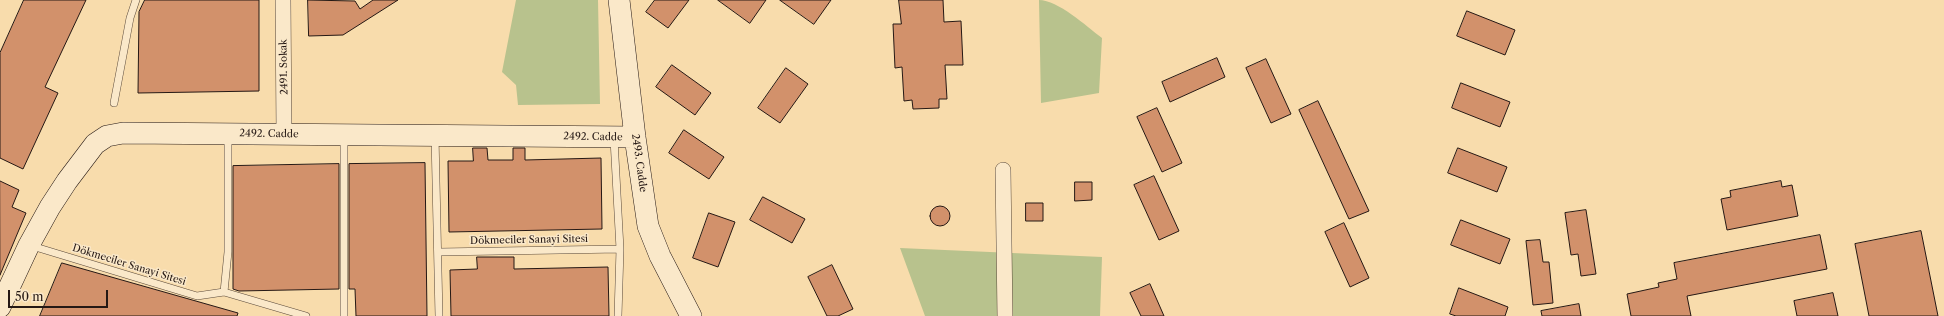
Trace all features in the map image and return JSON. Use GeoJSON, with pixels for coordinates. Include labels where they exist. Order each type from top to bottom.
{"type":"FeatureCollection","features":[{"type":"Feature","properties":{"kind":"street","name":"2491. Sokak"},"geometry":{"type":"LineString","coordinates":[[283,0],[284,134]]}},
{"type":"Feature","properties":{"kind":"street","name":"2493. Cadde"},"geometry":{"type":"LineString","coordinates":[[619,0],[635,137],[648,226],[660,256],[691,316]]}},
{"type":"Feature","properties":{"kind":"street","name":"2492. Cadde"},"geometry":{"type":"LineString","coordinates":[[0,307],[28,245],[50,207],[67,181],[95,144],[106,136],[123,132],[635,137]]}},
{"type":"Feature","properties":{"kind":"street"},"geometry":{"type":"LineString","coordinates":[[1003,170],[1005,316]]}},
{"type":"Feature","properties":{"kind":"lane"},"geometry":{"type":"LineString","coordinates":[[114,103],[130,18],[136,0]]}},
{"type":"Feature","properties":{"kind":"lane"},"geometry":{"type":"LineString","coordinates":[[224,292],[228,252],[228,134]]}},
{"type":"Feature","properties":{"kind":"lane"},"geometry":{"type":"LineString","coordinates":[[435,134],[439,252],[439,316]]}},
{"type":"Feature","properties":{"kind":"lane"},"geometry":{"type":"LineString","coordinates":[[344,135],[344,316]]}},
{"type":"Feature","properties":{"kind":"lane"},"geometry":{"type":"LineString","coordinates":[[614,137],[620,249],[618,316]]}},
{"type":"Feature","properties":{"kind":"lane","name":"Dökmeciler Sanayi Sitesi"},"geometry":{"type":"LineString","coordinates":[[28,245],[197,296],[224,292],[306,316]]}},
{"type":"Feature","properties":{"kind":"lane","name":"Dökmeciler Sanayi Sitesi"},"geometry":{"type":"LineString","coordinates":[[439,252],[620,249]]}},
{"type":"Feature","properties":{"kind":"green space"},"geometry":{"type":"Polygon","coordinates":[[[516,0],[598,0],[600,104],[518,105],[516,85],[502,72],[516,0]]]}},
{"type":"Feature","properties":{"kind":"green space"},"geometry":{"type":"Polygon","coordinates":[[[1039,0],[1055,4],[1102,38],[1099,93],[1041,103],[1039,0]]]}},
{"type":"Feature","properties":{"kind":"green space"},"geometry":{"type":"Polygon","coordinates":[[[900,248],[1102,257],[1100,316],[925,316],[900,248]]]}},
{"type":"Feature","properties":{"kind":"building"},"geometry":{"type":"Polygon","coordinates":[[[24,0],[86,0],[45,87],[58,93],[23,169],[0,158],[0,53],[24,0]]]}},
{"type":"Feature","properties":{"kind":"building"},"geometry":{"type":"Polygon","coordinates":[[[145,0],[259,0],[259,91],[138,93],[139,12],[145,0]]]}},
{"type":"Feature","properties":{"kind":"building"},"geometry":{"type":"Polygon","coordinates":[[[308,0],[355,1],[360,9],[373,0],[398,0],[343,35],[309,36],[308,0]]]}},
{"type":"Feature","properties":{"kind":"building"},"geometry":{"type":"Polygon","coordinates":[[[655,0],[689,0],[668,28],[646,12],[655,0]]]}},
{"type":"Feature","properties":{"kind":"building"},"geometry":{"type":"Polygon","coordinates":[[[718,0],[766,0],[750,23],[718,0]]]}},
{"type":"Feature","properties":{"kind":"building"},"geometry":{"type":"Polygon","coordinates":[[[780,0],[831,0],[814,24],[780,0]]]}},
{"type":"Feature","properties":{"kind":"building"},"geometry":{"type":"Polygon","coordinates":[[[899,0],[943,0],[944,22],[961,21],[963,65],[945,65],[947,99],[939,99],[939,108],[913,109],[912,100],[904,101],[902,67],[895,68],[893,24],[901,24],[899,0]]]}},
{"type":"Feature","properties":{"kind":"building"},"geometry":{"type":"Polygon","coordinates":[[[1467,11],[1515,30],[1505,55],[1457,36],[1467,11]]]}},
{"type":"Feature","properties":{"kind":"building"},"geometry":{"type":"Polygon","coordinates":[[[1217,58],[1225,77],[1170,102],[1162,82],[1217,58]]]}},
{"type":"Feature","properties":{"kind":"building"},"geometry":{"type":"Polygon","coordinates":[[[1266,59],[1291,114],[1271,123],[1246,68],[1266,59]]]}},
{"type":"Feature","properties":{"kind":"building"},"geometry":{"type":"Polygon","coordinates":[[[672,65],[711,93],[695,115],[656,87],[672,65]]]}},
{"type":"Feature","properties":{"kind":"building"},"geometry":{"type":"Polygon","coordinates":[[[786,68],[808,84],[780,123],[758,108],[786,68]]]}},
{"type":"Feature","properties":{"kind":"building"},"geometry":{"type":"Polygon","coordinates":[[[1461,83],[1510,102],[1500,127],[1452,108],[1461,83]]]}},
{"type":"Feature","properties":{"kind":"building"},"geometry":{"type":"Polygon","coordinates":[[[1318,101],[1369,211],[1349,219],[1299,110],[1318,101]]]}},
{"type":"Feature","properties":{"kind":"building"},"geometry":{"type":"Polygon","coordinates":[[[1157,108],[1182,163],[1162,172],[1137,117],[1157,108]]]}},
{"type":"Feature","properties":{"kind":"building"},"geometry":{"type":"Polygon","coordinates":[[[684,130],[724,157],[709,179],[669,153],[684,130]]]}},
{"type":"Feature","properties":{"kind":"building"},"geometry":{"type":"Polygon","coordinates":[[[473,148],[487,148],[488,160],[513,160],[513,148],[525,148],[525,160],[601,158],[602,229],[449,232],[448,161],[473,161],[473,148]]]}},
{"type":"Feature","properties":{"kind":"building"},"geometry":{"type":"Polygon","coordinates":[[[1458,148],[1507,167],[1497,192],[1448,173],[1458,148]]]}},
{"type":"Feature","properties":{"kind":"building"},"geometry":{"type":"Polygon","coordinates":[[[425,163],[427,316],[356,316],[355,289],[349,289],[349,164],[425,163]]]}},
{"type":"Feature","properties":{"kind":"building"},"geometry":{"type":"Polygon","coordinates":[[[339,164],[339,289],[239,291],[233,289],[233,166],[339,164]]]}},
{"type":"Feature","properties":{"kind":"building"},"geometry":{"type":"Polygon","coordinates":[[[1154,176],[1179,231],[1159,240],[1134,185],[1154,176]]]}},
{"type":"Feature","properties":{"kind":"building"},"geometry":{"type":"Polygon","coordinates":[[[0,181],[19,190],[12,207],[26,213],[0,275],[0,181]]]}},
{"type":"Feature","properties":{"kind":"building"},"geometry":{"type":"Polygon","coordinates":[[[1781,181],[1782,187],[1792,185],[1798,216],[1727,230],[1721,199],[1731,197],[1730,191],[1781,181]]]}},
{"type":"Feature","properties":{"kind":"building"},"geometry":{"type":"Polygon","coordinates":[[[1075,182],[1092,182],[1092,200],[1075,201],[1075,182]]]}},
{"type":"Feature","properties":{"kind":"building"},"geometry":{"type":"Polygon","coordinates":[[[763,197],[805,219],[792,243],[750,220],[763,197]]]}},
{"type":"Feature","properties":{"kind":"building"},"geometry":{"type":"Polygon","coordinates":[[[1026,203],[1043,203],[1043,221],[1026,221],[1026,203]]]}},
{"type":"Feature","properties":{"kind":"building"},"geometry":{"type":"Polygon","coordinates":[[[936,206],[944,206],[950,212],[950,220],[944,226],[936,226],[930,220],[930,212],[936,206]]]}},
{"type":"Feature","properties":{"kind":"building"},"geometry":{"type":"Polygon","coordinates":[[[1586,210],[1596,274],[1581,276],[1578,254],[1571,255],[1565,213],[1586,210]]]}},
{"type":"Feature","properties":{"kind":"building"},"geometry":{"type":"Polygon","coordinates":[[[709,213],[735,222],[718,267],[693,258],[709,213]]]}},
{"type":"Feature","properties":{"kind":"building"},"geometry":{"type":"Polygon","coordinates":[[[1461,220],[1510,239],[1500,264],[1451,245],[1461,220]]]}},
{"type":"Feature","properties":{"kind":"building"},"geometry":{"type":"Polygon","coordinates":[[[1344,223],[1369,278],[1350,287],[1325,232],[1344,223]]]}},
{"type":"Feature","properties":{"kind":"building"},"geometry":{"type":"Polygon","coordinates":[[[1921,231],[1938,316],[1869,316],[1855,244],[1921,231]]]}},
{"type":"Feature","properties":{"kind":"building"},"geometry":{"type":"Polygon","coordinates":[[[1820,235],[1827,269],[1687,296],[1691,316],[1631,316],[1627,294],[1659,287],[1658,283],[1677,279],[1674,263],[1820,235]]]}},
{"type":"Feature","properties":{"kind":"building"},"geometry":{"type":"Polygon","coordinates":[[[1540,240],[1543,262],[1549,262],[1553,303],[1533,305],[1526,241],[1540,240]]]}},
{"type":"Feature","properties":{"kind":"building"},"geometry":{"type":"Polygon","coordinates":[[[477,257],[514,257],[514,269],[608,267],[609,316],[451,316],[450,270],[477,269],[477,257]]]}},
{"type":"Feature","properties":{"kind":"building"},"geometry":{"type":"Polygon","coordinates":[[[62,263],[238,313],[237,316],[40,316],[62,263]]]}},
{"type":"Feature","properties":{"kind":"building"},"geometry":{"type":"Polygon","coordinates":[[[832,265],[853,309],[838,316],[827,316],[808,277],[832,265]]]}},
{"type":"Feature","properties":{"kind":"building"},"geometry":{"type":"Polygon","coordinates":[[[1150,284],[1164,316],[1141,316],[1130,293],[1150,284]]]}},
{"type":"Feature","properties":{"kind":"building"},"geometry":{"type":"Polygon","coordinates":[[[1459,288],[1508,307],[1505,316],[1456,316],[1450,314],[1459,288]]]}},
{"type":"Feature","properties":{"kind":"building"},"geometry":{"type":"Polygon","coordinates":[[[1833,293],[1838,316],[1797,316],[1794,301],[1833,293]]]}},
{"type":"Feature","properties":{"kind":"building"},"geometry":{"type":"Polygon","coordinates":[[[1579,304],[1581,316],[1542,316],[1541,311],[1579,304]]]}}]}
